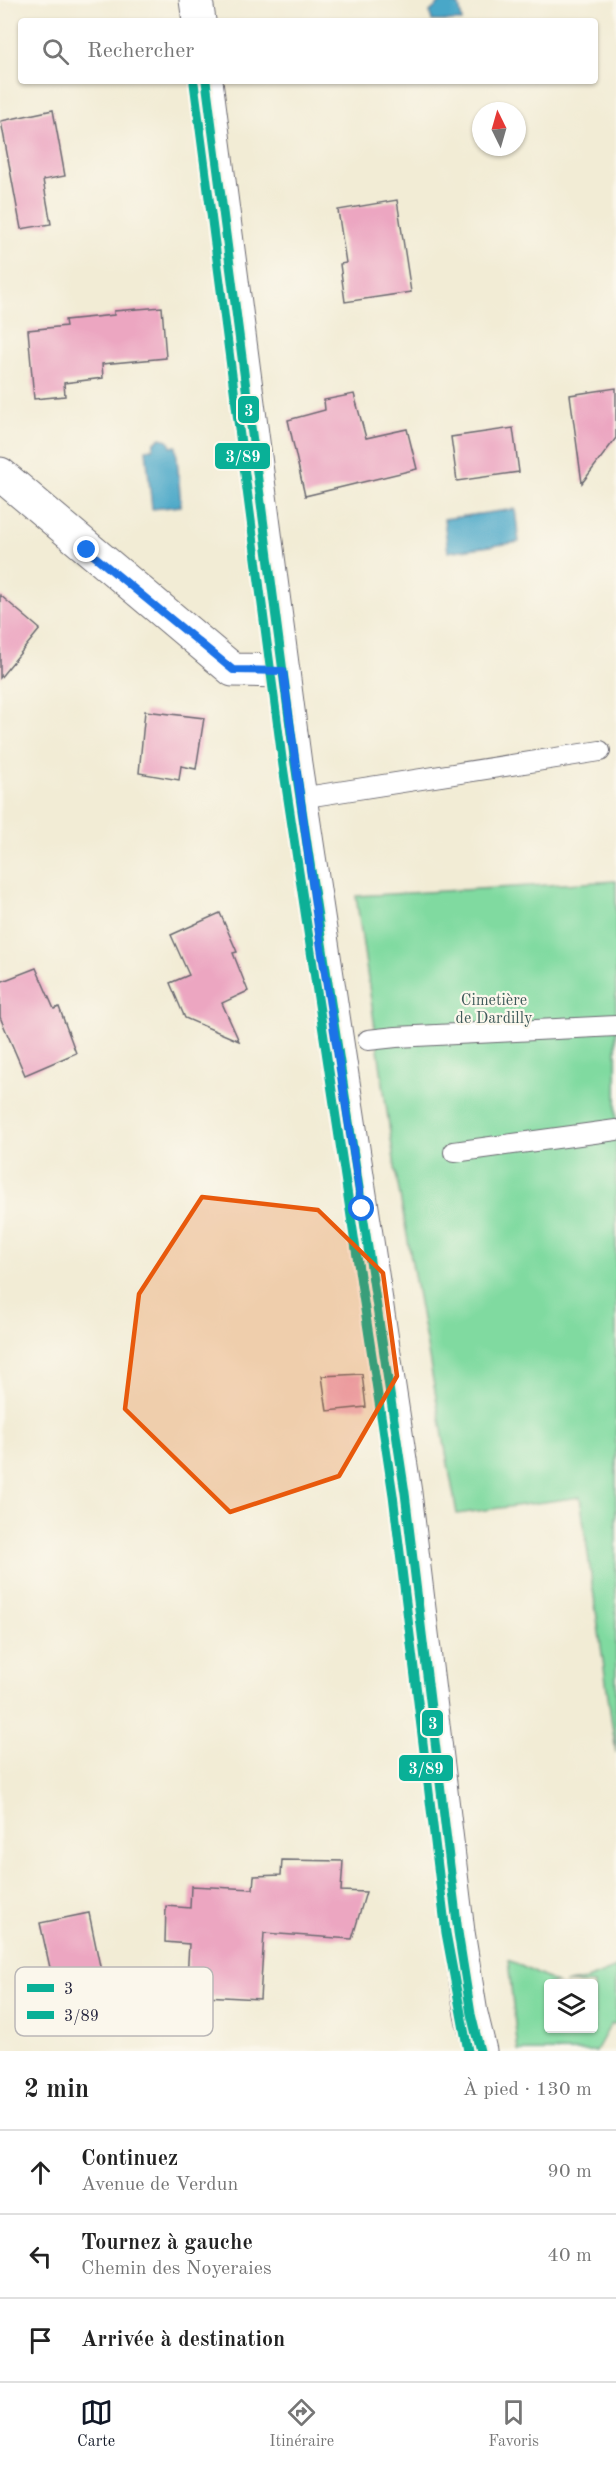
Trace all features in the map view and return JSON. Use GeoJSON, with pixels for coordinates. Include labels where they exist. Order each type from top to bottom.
{"type":"FeatureCollection","features":[{"type":"Feature","properties":{"kind":"street"},"geometry":{"type":"LineString","coordinates":[[196,0],[199,18]]}},
{"type":"Feature","properties":{"kind":"street"},"geometry":{"type":"LineString","coordinates":[[206,84],[300,798],[405,1493],[458,1932],[471,2014],[480,2051]]}},
{"type":"Feature","properties":{"kind":"street"},"geometry":{"type":"LineString","coordinates":[[0,474],[233,670],[283,671]]}},
{"type":"Feature","properties":{"kind":"lane"},"geometry":{"type":"LineString","coordinates":[[300,798],[600,751]]}},
{"type":"Feature","properties":{"kind":"lane"},"geometry":{"type":"LineString","coordinates":[[368,1040],[396,1036],[616,1026]]}},
{"type":"Feature","properties":{"kind":"lane"},"geometry":{"type":"LineString","coordinates":[[454,1152],[616,1130]]}},
{"type":"Feature","properties":{"kind":"highlighted area"},"geometry":{"type":"Polygon","coordinates":[[[202,1197],[318,1210],[383,1273],[397,1376],[339,1476],[230,1512],[125,1409],[139,1294],[202,1197]]]}},
{"type":"Feature","properties":{"kind":"green space","name":"Cimetière de Dardilly"},"geometry":{"type":"Polygon","coordinates":[[[616,881],[616,1753],[580,1497],[457,1514],[396,1174],[356,896],[616,881]]]}},
{"type":"Feature","properties":{"kind":"green space"},"geometry":{"type":"Polygon","coordinates":[[[508,1960],[548,1979],[544,1979],[544,2033],[598,2033],[598,1979],[589,1979],[616,1968],[616,2024],[611,2024],[596,2051],[518,2051],[508,1960]]]}},
{"type":"Feature","properties":{"kind":"water"},"geometry":{"type":"Polygon","coordinates":[[[443,0],[459,5],[461,18],[431,18],[430,12],[443,0]]]}},
{"type":"Feature","properties":{"kind":"water"},"geometry":{"type":"Polygon","coordinates":[[[161,438],[168,440],[171,447],[176,446],[181,506],[152,509],[146,450],[153,448],[154,442],[161,438]]]}},
{"type":"Feature","properties":{"kind":"water"},"geometry":{"type":"Polygon","coordinates":[[[515,509],[519,542],[448,552],[444,519],[515,509]]]}},
{"type":"Feature","properties":{"kind":"building"},"geometry":{"type":"Polygon","coordinates":[[[53,110],[65,176],[43,180],[51,224],[21,229],[1,121],[53,110]]]}},
{"type":"Feature","properties":{"kind":"building"},"geometry":{"type":"Polygon","coordinates":[[[397,200],[411,292],[345,302],[340,264],[346,263],[338,210],[397,200]]]}},
{"type":"Feature","properties":{"kind":"building"},"geometry":{"type":"Polygon","coordinates":[[[162,307],[166,358],[102,364],[103,378],[64,383],[65,396],[34,399],[28,330],[66,326],[65,320],[114,315],[114,311],[162,307]]]}},
{"type":"Feature","properties":{"kind":"building"},"geometry":{"type":"Polygon","coordinates":[[[616,388],[616,438],[582,483],[570,395],[616,388]]]}},
{"type":"Feature","properties":{"kind":"building"},"geometry":{"type":"Polygon","coordinates":[[[354,394],[366,438],[407,429],[417,469],[305,496],[288,420],[325,410],[324,400],[354,394]]]}},
{"type":"Feature","properties":{"kind":"building"},"geometry":{"type":"Polygon","coordinates":[[[513,428],[519,472],[457,481],[451,437],[513,428]]]}},
{"type":"Feature","properties":{"kind":"building"},"geometry":{"type":"Polygon","coordinates":[[[0,595],[40,629],[0,678],[0,595]]]}},
{"type":"Feature","properties":{"kind":"building"},"geometry":{"type":"Polygon","coordinates":[[[145,711],[204,718],[196,769],[181,766],[179,780],[139,773],[145,711]]]}},
{"type":"Feature","properties":{"kind":"building"},"geometry":{"type":"Polygon","coordinates":[[[220,913],[237,952],[233,953],[248,991],[222,1003],[239,1041],[185,1018],[170,983],[189,975],[171,935],[220,913]]]}},
{"type":"Feature","properties":{"kind":"building"},"geometry":{"type":"Polygon","coordinates":[[[36,968],[54,1009],[59,1007],[76,1053],[25,1075],[0,1017],[0,982],[36,968]]]}},
{"type":"Feature","properties":{"kind":"building"},"geometry":{"type":"Polygon","coordinates":[[[362,1374],[366,1407],[327,1411],[322,1376],[362,1374]]]}},
{"type":"Feature","properties":{"kind":"building"},"geometry":{"type":"Polygon","coordinates":[[[282,1860],[343,1861],[341,1891],[366,1892],[352,1939],[264,1933],[260,1999],[213,1996],[213,1967],[188,1967],[189,1944],[165,1942],[166,1906],[190,1908],[191,1886],[253,1889],[254,1876],[281,1875],[282,1860]]]}},
{"type":"Feature","properties":{"kind":"building"},"geometry":{"type":"Polygon","coordinates":[[[89,1913],[100,1967],[50,1967],[40,1923],[89,1913]]]}},
{"type":"Feature","properties":{"kind":"transit line","name":"3/89"},"geometry":{"type":"LineString","coordinates":[[194,84],[283,766],[393,1495],[446,1933],[468,2051]]}},
{"type":"Feature","properties":{"kind":"transit line","name":"3"},"geometry":{"type":"LineString","coordinates":[[206,84],[295,764],[405,1493],[458,1932],[471,2014],[480,2051]]}},
{"type":"Feature","properties":{"kind":"route"},"geometry":{"type":"LineString","coordinates":[[87,550],[233,670],[283,671],[321,948],[362,1209]]}}]}
